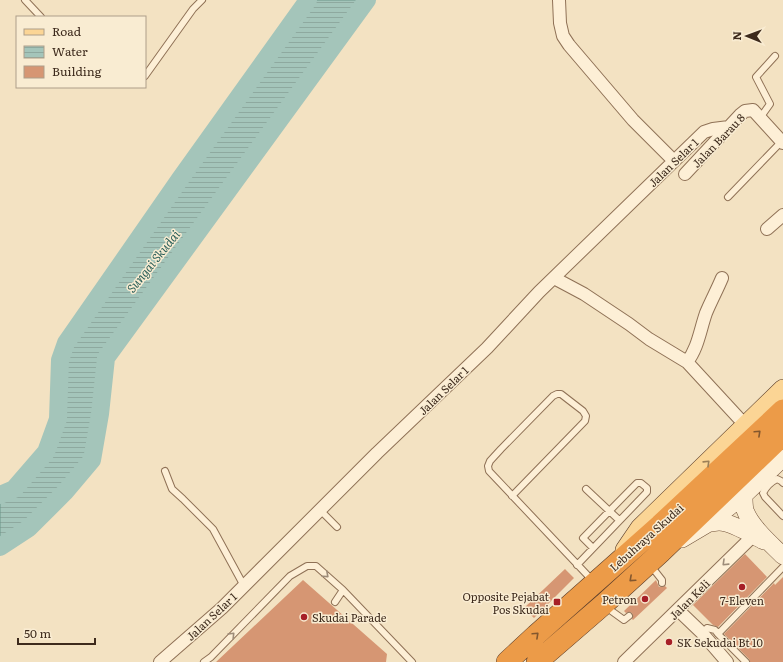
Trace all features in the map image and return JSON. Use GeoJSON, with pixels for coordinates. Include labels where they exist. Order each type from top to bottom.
{"type":"FeatureCollection","features":[{"type":"Feature","properties":{"kind":"highway","name":"Lebuhraya Skudai"},"geometry":{"type":"LineString","coordinates":[[508,662],[783,410]]}},
{"type":"Feature","properties":{"kind":"highway","name":"Lebuhraya Skudai"},"geometry":{"type":"LineString","coordinates":[[537,662],[655,558],[783,435]]}},
{"type":"Feature","properties":{"kind":"main road"},"geometry":{"type":"LineString","coordinates":[[616,564],[640,528],[783,389]]}},
{"type":"Feature","properties":{"kind":"main road"},"geometry":{"type":"LineString","coordinates":[[655,558],[709,523],[744,495],[783,458]]}},
{"type":"Feature","properties":{"kind":"main road"},"geometry":{"type":"LineString","coordinates":[[744,495],[745,510],[761,539]]}},
{"type":"Feature","properties":{"kind":"main road"},"geometry":{"type":"LineString","coordinates":[[709,523],[720,522],[736,526],[761,539],[783,556]]}},
{"type":"Feature","properties":{"kind":"street"},"geometry":{"type":"LineString","coordinates":[[559,0],[560,23],[563,36],[569,45],[633,120],[674,161]]}},
{"type":"Feature","properties":{"kind":"street","name":"Jalan Barau 8"},"geometry":{"type":"LineString","coordinates":[[685,174],[740,115],[745,111],[757,114]]}},
{"type":"Feature","properties":{"kind":"street"},"geometry":{"type":"LineString","coordinates":[[757,114],[783,142]]}},
{"type":"Feature","properties":{"kind":"street","name":"Jalan Selar 1"},"geometry":{"type":"LineString","coordinates":[[160,662],[222,608],[377,453],[481,354],[529,302],[704,132],[729,127]]}},
{"type":"Feature","properties":{"kind":"street"},"geometry":{"type":"LineString","coordinates":[[767,229],[783,215]]}},
{"type":"Feature","properties":{"kind":"street"},"geometry":{"type":"LineString","coordinates":[[554,278],[584,294],[649,339],[687,362],[746,426]]}},
{"type":"Feature","properties":{"kind":"street"},"geometry":{"type":"LineString","coordinates":[[687,362],[695,348],[706,314],[722,278]]}},
{"type":"Feature","properties":{"kind":"street","name":"Jalan Keli"},"geometry":{"type":"LineString","coordinates":[[624,662],[678,610],[761,539]]}},
{"type":"Feature","properties":{"kind":"street"},"geometry":{"type":"LineString","coordinates":[[678,610],[702,633],[727,662]]}},
{"type":"Feature","properties":{"kind":"lane"},"geometry":{"type":"LineString","coordinates":[[25,0],[40,16]]}},
{"type":"Feature","properties":{"kind":"lane"},"geometry":{"type":"LineString","coordinates":[[146,75],[193,9],[202,0]]}},
{"type":"Feature","properties":{"kind":"lane"},"geometry":{"type":"LineString","coordinates":[[757,114],[770,104],[756,77],[775,56]]}},
{"type":"Feature","properties":{"kind":"lane"},"geometry":{"type":"LineString","coordinates":[[728,196],[783,142]]}},
{"type":"Feature","properties":{"kind":"lane"},"geometry":{"type":"LineString","coordinates":[[512,496],[586,421],[586,416],[583,411],[562,394],[553,396],[501,449],[488,466],[489,471],[512,496],[594,583]]}},
{"type":"Feature","properties":{"kind":"lane"},"geometry":{"type":"LineString","coordinates":[[165,471],[172,489],[212,529],[244,586]]}},
{"type":"Feature","properties":{"kind":"lane"},"geometry":{"type":"LineString","coordinates":[[783,483],[777,480],[773,482],[763,493],[783,516]]}},
{"type":"Feature","properties":{"kind":"lane"},"geometry":{"type":"LineString","coordinates":[[577,565],[647,492],[647,488],[638,482],[583,538],[593,548]]}},
{"type":"Feature","properties":{"kind":"lane"},"geometry":{"type":"LineString","coordinates":[[586,489],[619,520]]}},
{"type":"Feature","properties":{"kind":"lane"},"geometry":{"type":"LineString","coordinates":[[320,510],[337,527]]}},
{"type":"Feature","properties":{"kind":"lane"},"geometry":{"type":"LineString","coordinates":[[655,558],[662,582]]}},
{"type":"Feature","properties":{"kind":"lane"},"geometry":{"type":"LineString","coordinates":[[204,662],[211,657],[290,576],[307,566],[316,566],[343,590],[409,661]]}},
{"type":"Feature","properties":{"kind":"lane"},"geometry":{"type":"LineString","coordinates":[[718,634],[783,567]]}},
{"type":"Feature","properties":{"kind":"lane"},"geometry":{"type":"LineString","coordinates":[[335,602],[343,590]]}},
{"type":"Feature","properties":{"kind":"lane"},"geometry":{"type":"LineString","coordinates":[[604,604],[624,620],[629,616]]}},
{"type":"Feature","properties":{"kind":"lane"},"geometry":{"type":"LineString","coordinates":[[702,633],[707,628],[715,630],[746,662]]}},
{"type":"Feature","properties":{"kind":"water","name":"Sungai Skudai"},"geometry":{"type":"Polygon","coordinates":[[[308,0],[367,0],[106,358],[100,414],[92,460],[65,492],[29,528],[0,547],[0,495],[14,489],[46,452],[58,419],[60,360],[66,343],[180,179],[308,0]]]}},
{"type":"Feature","properties":{"kind":"building"},"geometry":{"type":"Polygon","coordinates":[[[745,554],[767,577],[718,627],[713,625],[693,605],[745,554]]]}},
{"type":"Feature","properties":{"kind":"building"},"geometry":{"type":"Polygon","coordinates":[[[565,569],[574,578],[534,618],[524,608],[565,569]]]}},
{"type":"Feature","properties":{"kind":"building"},"geometry":{"type":"Polygon","coordinates":[[[783,577],[783,662],[750,662],[749,659],[724,634],[774,583],[775,585],[783,577]]]}},
{"type":"Feature","properties":{"kind":"building","name":"Skudai Parade"},"geometry":{"type":"Polygon","coordinates":[[[303,580],[387,654],[386,662],[216,662],[303,580]]]}},
{"type":"Feature","properties":{"kind":"building","name":"Petron"},"geometry":{"type":"Polygon","coordinates":[[[656,580],[659,587],[665,586],[667,588],[633,620],[632,613],[626,613],[624,611],[656,580]]]}},
{"type":"Feature","properties":{"kind":"waterway"},"geometry":{"type":"LineString","coordinates":[[0,495],[14,489],[46,452],[58,419],[60,360],[66,343],[180,179],[308,0]]}},
{"type":"Feature","properties":{"kind":"waterway"},"geometry":{"type":"LineString","coordinates":[[0,547],[29,528],[65,492],[92,460],[100,414],[106,358],[367,0]]}},
{"type":"Feature","properties":{"kind":"place","name":"7-Eleven"},"geometry":{"type":"Point","coordinates":[742,587]}},
{"type":"Feature","properties":{"kind":"place","name":"Petron"},"geometry":{"type":"Point","coordinates":[645,599]}},
{"type":"Feature","properties":{"kind":"place","name":"Opposite Pejabat Pos Skudai"},"geometry":{"type":"Point","coordinates":[557,602]}},
{"type":"Feature","properties":{"kind":"place","name":"Skudai Parade"},"geometry":{"type":"Point","coordinates":[304,617]}},
{"type":"Feature","properties":{"kind":"place","name":"SK Sekudai Bt 10"},"geometry":{"type":"Point","coordinates":[669,642]}}]}
